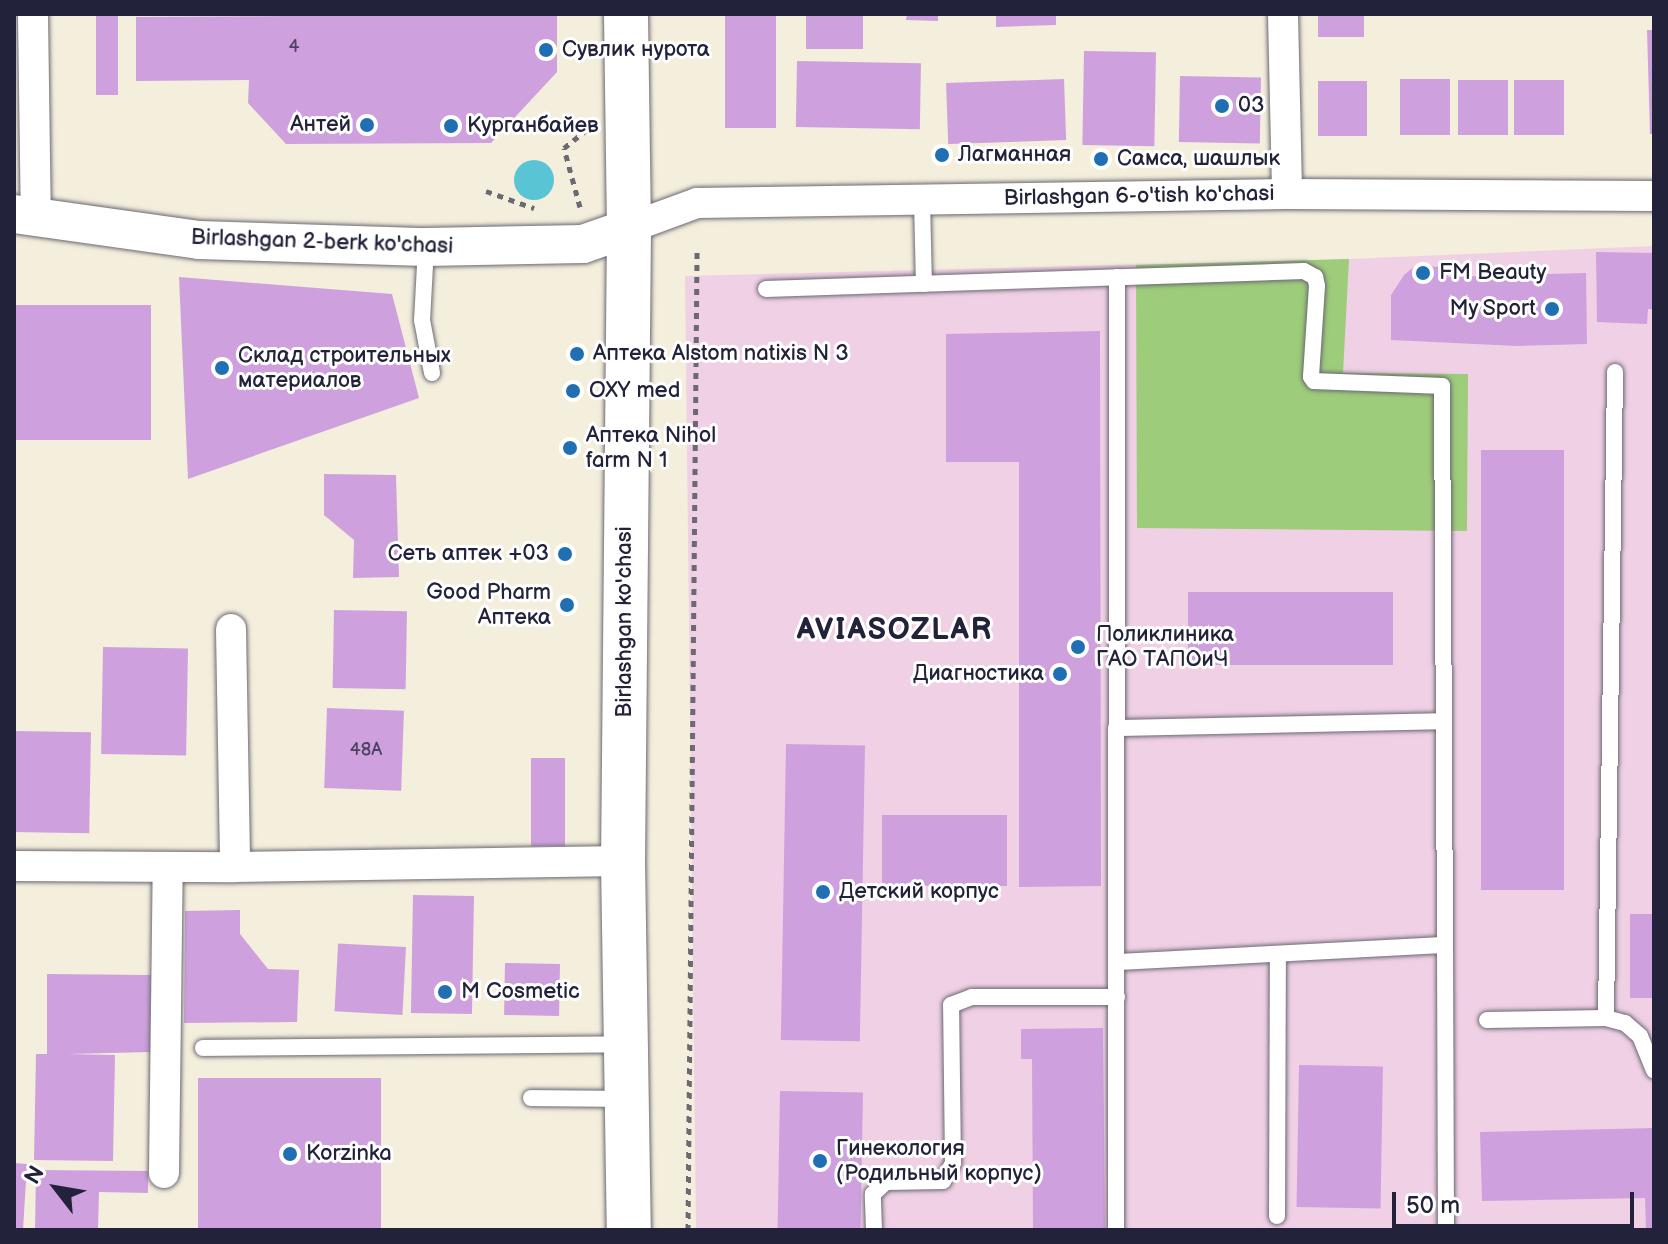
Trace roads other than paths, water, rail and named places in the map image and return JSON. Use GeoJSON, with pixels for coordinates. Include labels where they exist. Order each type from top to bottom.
{"type":"FeatureCollection","features":[{"type":"Feature","properties":{"kind":"main road","name":"Birlashgan ko'chasi"},"geometry":{"type":"LineString","coordinates":[[626,14],[629,228],[623,861],[629,1230]]}},
{"type":"Feature","properties":{"kind":"street"},"geometry":{"type":"LineString","coordinates":[[25,216],[33,14]]}},
{"type":"Feature","properties":{"kind":"street"},"geometry":{"type":"LineString","coordinates":[[1283,14],[1287,194]]}},
{"type":"Feature","properties":{"kind":"street","name":"Birlashgan 6-o'tish ko'chasi"},"geometry":{"type":"LineString","coordinates":[[629,228],[697,203],[1287,194],[1654,196]]}},
{"type":"Feature","properties":{"kind":"street","name":"Birlashgan 2-berk ko'chasi"},"geometry":{"type":"LineString","coordinates":[[25,216],[199,240],[426,247],[583,244],[629,228]]}},
{"type":"Feature","properties":{"kind":"street"},"geometry":{"type":"LineString","coordinates":[[231,629],[235,867]]}},
{"type":"Feature","properties":{"kind":"street"},"geometry":{"type":"LineString","coordinates":[[14,866],[235,867],[623,861]]}},
{"type":"Feature","properties":{"kind":"street"},"geometry":{"type":"LineString","coordinates":[[164,1173],[168,867]]}},
{"type":"Feature","properties":{"kind":"lane"},"geometry":{"type":"LineString","coordinates":[[922,199],[924,284]]}},
{"type":"Feature","properties":{"kind":"lane"},"geometry":{"type":"LineString","coordinates":[[426,247],[422,320],[432,373]]}},
{"type":"Feature","properties":{"kind":"lane"},"geometry":{"type":"LineString","coordinates":[[766,289],[1304,271],[1315,277],[1317,286],[1311,377],[1314,381],[1442,386],[1446,1230]]}},
{"type":"Feature","properties":{"kind":"lane"},"geometry":{"type":"LineString","coordinates":[[1116,1230],[1117,277]]}},
{"type":"Feature","properties":{"kind":"lane"},"geometry":{"type":"LineString","coordinates":[[1606,1018],[1615,372]]}},
{"type":"Feature","properties":{"kind":"lane"},"geometry":{"type":"LineString","coordinates":[[1116,728],[1444,721]]}},
{"type":"Feature","properties":{"kind":"lane"},"geometry":{"type":"LineString","coordinates":[[1117,962],[1445,945]]}},
{"type":"Feature","properties":{"kind":"lane"},"geometry":{"type":"LineString","coordinates":[[1277,1216],[1278,954]]}},
{"type":"Feature","properties":{"kind":"lane"},"geometry":{"type":"LineString","coordinates":[[874,1230],[873,1194],[886,1182],[943,1181],[953,1163],[951,1005],[972,997],[1117,997]]}},
{"type":"Feature","properties":{"kind":"lane"},"geometry":{"type":"LineString","coordinates":[[1487,1020],[1606,1018],[1625,1023],[1640,1036],[1654,1070]]}},
{"type":"Feature","properties":{"kind":"lane"},"geometry":{"type":"LineString","coordinates":[[203,1048],[625,1044]]}},
{"type":"Feature","properties":{"kind":"lane"},"geometry":{"type":"LineString","coordinates":[[531,1098],[625,1099]]}},
{"type":"Feature","properties":{"kind":"water"},"geometry":{"type":"Polygon","coordinates":[[[534,160],[548,166],[554,180],[548,194],[534,200],[520,194],[514,180],[520,166],[534,160]]]}},
{"type":"Feature","properties":{"kind":"place","name":"Сувлик нурота"},"geometry":{"type":"Point","coordinates":[546,50]}},
{"type":"Feature","properties":{"kind":"place","name":"03"},"geometry":{"type":"Point","coordinates":[1222,106]}},
{"type":"Feature","properties":{"kind":"place","name":"Антей"},"geometry":{"type":"Point","coordinates":[367,125]}},
{"type":"Feature","properties":{"kind":"place","name":"Курганбайев"},"geometry":{"type":"Point","coordinates":[451,126]}},
{"type":"Feature","properties":{"kind":"place","name":"Лагманная"},"geometry":{"type":"Point","coordinates":[942,155]}},
{"type":"Feature","properties":{"kind":"place","name":"Самса, шашлык"},"geometry":{"type":"Point","coordinates":[1101,159]}},
{"type":"Feature","properties":{"kind":"place","name":"FM Beauty"},"geometry":{"type":"Point","coordinates":[1423,273]}},
{"type":"Feature","properties":{"kind":"place","name":"My Sport"},"geometry":{"type":"Point","coordinates":[1552,309]}},
{"type":"Feature","properties":{"kind":"place","name":"Аптека Alstom natixis N 3"},"geometry":{"type":"Point","coordinates":[577,354]}},
{"type":"Feature","properties":{"kind":"place","name":"Склад строительных материалов"},"geometry":{"type":"Point","coordinates":[222,368]}},
{"type":"Feature","properties":{"kind":"place","name":"OXY med"},"geometry":{"type":"Point","coordinates":[573,391]}},
{"type":"Feature","properties":{"kind":"place","name":"Аптека Nihol farm N 1"},"geometry":{"type":"Point","coordinates":[570,448]}},
{"type":"Feature","properties":{"kind":"place","name":"Сеть аптек +03"},"geometry":{"type":"Point","coordinates":[565,554]}},
{"type":"Feature","properties":{"kind":"place","name":"Good Pharm Аптека"},"geometry":{"type":"Point","coordinates":[567,605]}},
{"type":"Feature","properties":{"kind":"place","name":"Поликлиника ГАО ТАПОиЧ"},"geometry":{"type":"Point","coordinates":[1078,647]}},
{"type":"Feature","properties":{"kind":"place","name":"Диагностика"},"geometry":{"type":"Point","coordinates":[1060,674]}},
{"type":"Feature","properties":{"kind":"place","name":"Детский корпус"},"geometry":{"type":"Point","coordinates":[823,892]}},
{"type":"Feature","properties":{"kind":"place","name":"M Cosmetic"},"geometry":{"type":"Point","coordinates":[445,992]}},
{"type":"Feature","properties":{"kind":"place","name":"Korzinka"},"geometry":{"type":"Point","coordinates":[290,1154]}},
{"type":"Feature","properties":{"kind":"place","name":"Гинекология (Родильный корпус)"},"geometry":{"type":"Point","coordinates":[820,1161]}},
{"type":"Feature","properties":{"kind":"district","name":"AVIASOZLAR"},"geometry":{"type":"Point","coordinates":[895,630]}}]}
